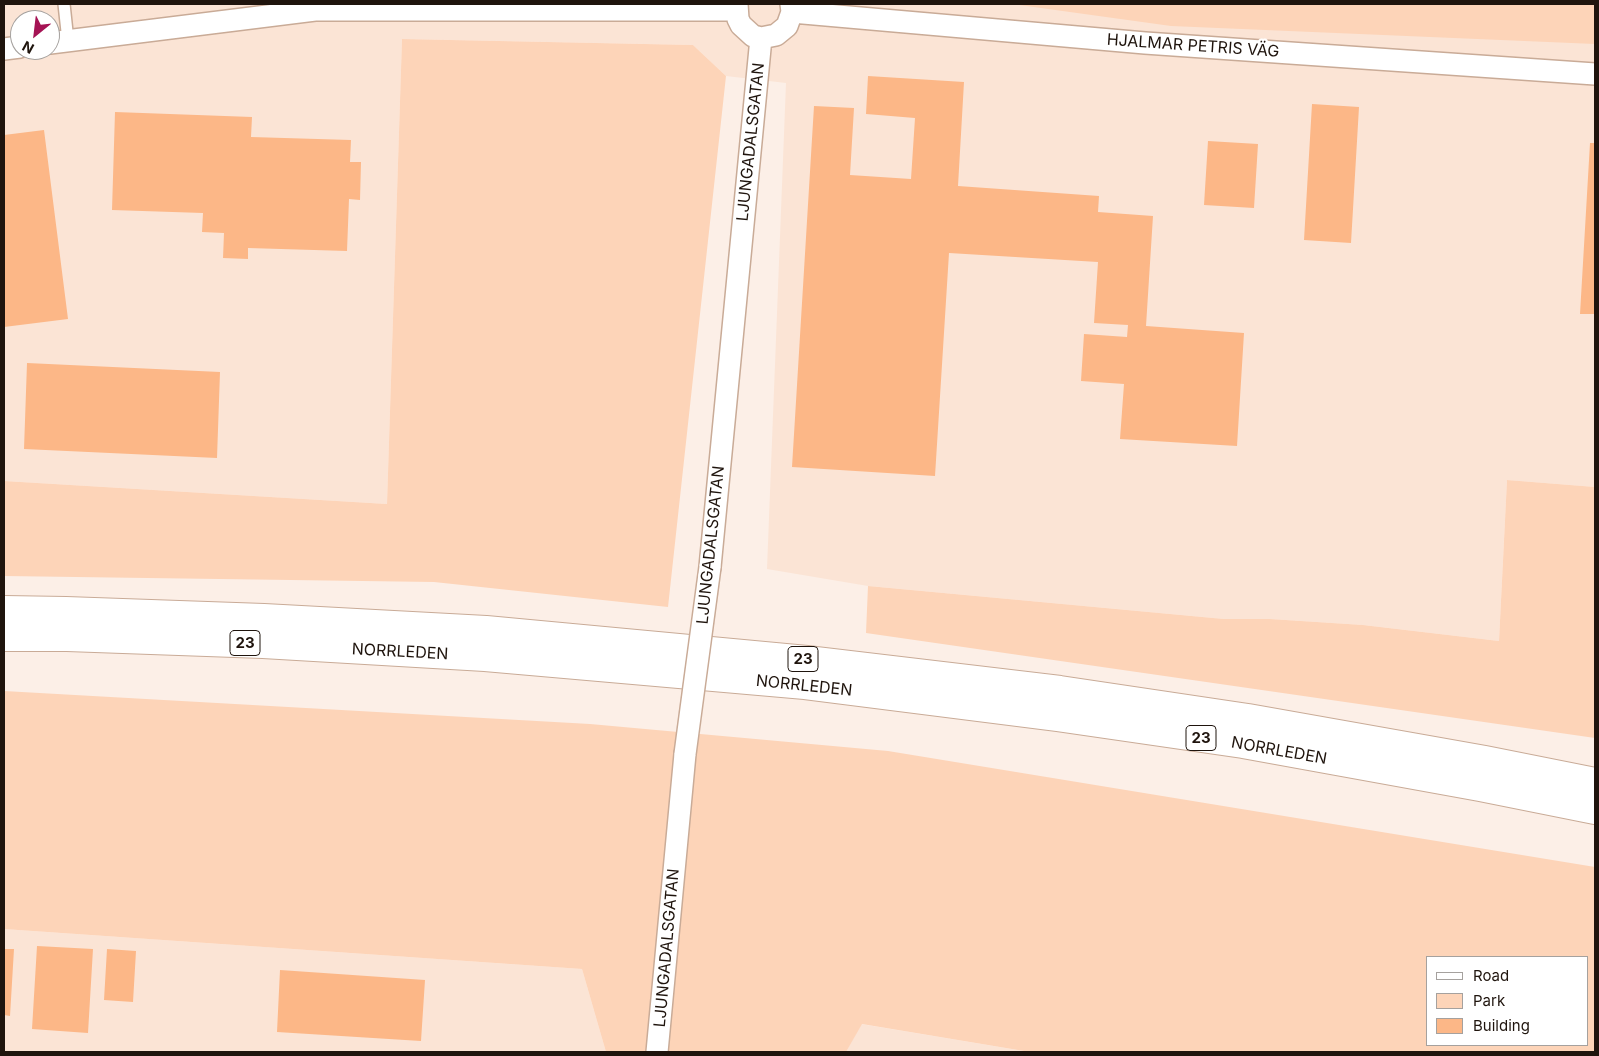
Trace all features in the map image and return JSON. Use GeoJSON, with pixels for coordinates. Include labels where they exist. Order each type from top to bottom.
{"type":"FeatureCollection","features":[{"type":"Feature","properties":{"kind":"highway","name":"NORRLEDEN"},"geometry":{"type":"LineString","coordinates":[[4,610],[264,618],[486,630],[807,660],[1060,690],[1248,718],[1485,760],[1595,782]]}},
{"type":"Feature","properties":{"kind":"highway","name":"NORRLEDEN"},"geometry":{"type":"LineString","coordinates":[[4,637],[68,637],[263,644],[476,656],[805,686],[1058,717],[1243,744],[1480,786],[1595,810]]}},
{"type":"Feature","properties":{"kind":"street"},"geometry":{"type":"LineString","coordinates":[[60,42],[316,10],[737,7],[741,26],[753,36],[761,38],[769,37],[782,31],[787,26],[791,8]]}},
{"type":"Feature","properties":{"kind":"street","name":"HJALMAR PETRIS VÄG"},"geometry":{"type":"LineString","coordinates":[[791,8],[1144,43],[1595,74]]}},
{"type":"Feature","properties":{"kind":"street","name":"LJUNGADALSGATAN"},"geometry":{"type":"LineString","coordinates":[[657,1052],[685,754],[710,567],[761,38]]}},
{"type":"Feature","properties":{"kind":"lane"},"geometry":{"type":"LineString","coordinates":[[60,34],[64,4]]}},
{"type":"Feature","properties":{"kind":"shaded area"},"geometry":{"type":"Polygon","coordinates":[[[4,4],[1595,4],[1595,487],[1507,480],[1499,641],[1363,625],[1270,619],[1224,619],[868,586],[767,569],[786,83],[726,76],[693,45],[402,39],[387,504],[4,481],[4,4]]]}},
{"type":"Feature","properties":{"kind":"shaded area"},"geometry":{"type":"Polygon","coordinates":[[[4,929],[582,969],[606,1052],[4,1052],[4,929]]]}},
{"type":"Feature","properties":{"kind":"shaded area"},"geometry":{"type":"Polygon","coordinates":[[[861,1024],[1030,1052],[846,1052],[861,1024]]]}},
{"type":"Feature","properties":{"kind":"green space"},"geometry":{"type":"Polygon","coordinates":[[[1012,4],[1595,4],[1595,44],[1171,26],[1012,4]]]}},
{"type":"Feature","properties":{"kind":"green space"},"geometry":{"type":"Polygon","coordinates":[[[402,39],[693,45],[726,76],[668,607],[434,582],[4,576],[4,481],[387,504],[402,39]]]}},
{"type":"Feature","properties":{"kind":"green space"},"geometry":{"type":"Polygon","coordinates":[[[1507,480],[1595,487],[1595,738],[866,633],[868,586],[1224,619],[1270,619],[1363,625],[1499,641],[1507,480]]]}},
{"type":"Feature","properties":{"kind":"green space"},"geometry":{"type":"Polygon","coordinates":[[[4,691],[590,724],[888,751],[1595,867],[1595,1052],[1030,1052],[862,1024],[846,1052],[606,1052],[582,969],[4,929],[4,691]]]}},
{"type":"Feature","properties":{"kind":"building"},"geometry":{"type":"Polygon","coordinates":[[[868,76],[964,82],[958,186],[1099,196],[1098,212],[1153,216],[1146,326],[1244,333],[1237,446],[1120,439],[1124,384],[1081,381],[1084,334],[1127,337],[1128,325],[1094,323],[1098,262],[949,253],[935,476],[792,467],[814,106],[854,108],[850,175],[911,179],[915,118],[866,114],[868,76]]]}},
{"type":"Feature","properties":{"kind":"building"},"geometry":{"type":"Polygon","coordinates":[[[1312,104],[1359,107],[1351,243],[1304,240],[1312,104]]]}},
{"type":"Feature","properties":{"kind":"building"},"geometry":{"type":"Polygon","coordinates":[[[115,112],[252,117],[251,137],[351,140],[350,162],[361,162],[360,200],[349,199],[347,251],[248,248],[248,259],[223,258],[224,233],[202,232],[203,213],[112,210],[115,112]]]}},
{"type":"Feature","properties":{"kind":"building"},"geometry":{"type":"Polygon","coordinates":[[[44,130],[68,319],[4,327],[4,135],[44,130]]]}},
{"type":"Feature","properties":{"kind":"building"},"geometry":{"type":"Polygon","coordinates":[[[1208,141],[1258,144],[1254,208],[1204,205],[1208,141]]]}},
{"type":"Feature","properties":{"kind":"building"},"geometry":{"type":"Polygon","coordinates":[[[1590,143],[1595,143],[1595,314],[1580,314],[1590,143]]]}},
{"type":"Feature","properties":{"kind":"building"},"geometry":{"type":"Polygon","coordinates":[[[27,363],[220,372],[217,458],[24,449],[27,363]]]}},
{"type":"Feature","properties":{"kind":"building"},"geometry":{"type":"Polygon","coordinates":[[[37,946],[93,949],[88,1033],[32,1029],[37,946]]]}},
{"type":"Feature","properties":{"kind":"building"},"geometry":{"type":"Polygon","coordinates":[[[4,949],[14,949],[10,1016],[4,1015],[4,949]]]}},
{"type":"Feature","properties":{"kind":"building"},"geometry":{"type":"Polygon","coordinates":[[[107,949],[136,951],[133,1002],[104,1000],[107,949]]]}},
{"type":"Feature","properties":{"kind":"building"},"geometry":{"type":"Polygon","coordinates":[[[280,970],[425,980],[421,1041],[277,1032],[280,970]]]}}]}
